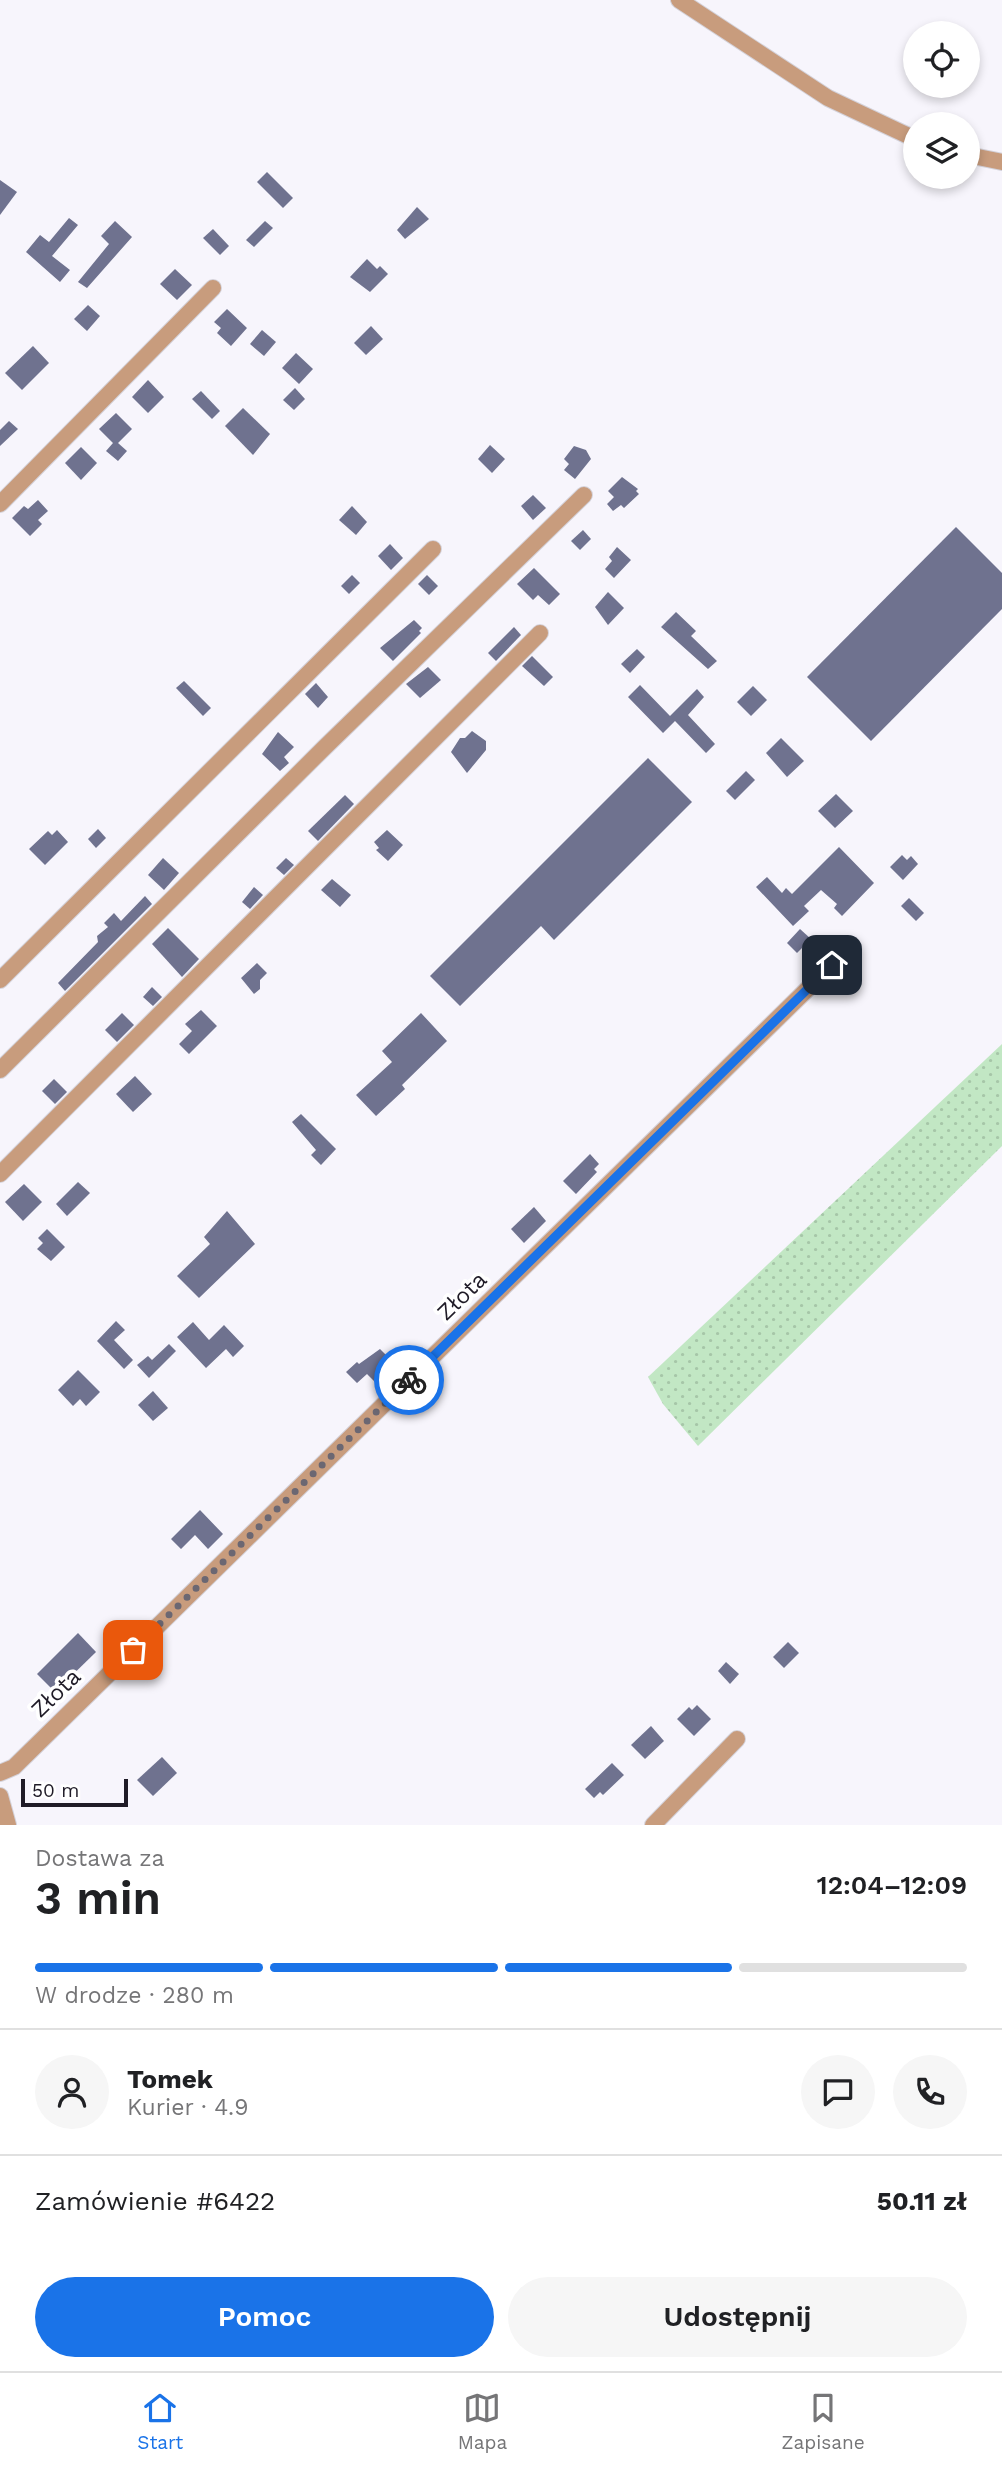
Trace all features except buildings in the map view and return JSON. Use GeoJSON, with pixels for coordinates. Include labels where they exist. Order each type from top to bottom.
{"type":"FeatureCollection","features":[{"type":"Feature","properties":{"kind":"street"},"geometry":{"type":"LineString","coordinates":[[679,0],[828,98],[903,133]]}},
{"type":"Feature","properties":{"kind":"street"},"geometry":{"type":"LineString","coordinates":[[980,157],[1002,162]]}},
{"type":"Feature","properties":{"kind":"street"},"geometry":{"type":"LineString","coordinates":[[0,504],[213,288]]}},
{"type":"Feature","properties":{"kind":"street"},"geometry":{"type":"LineString","coordinates":[[0,1070],[324,747],[584,495]]}},
{"type":"Feature","properties":{"kind":"street"},"geometry":{"type":"LineString","coordinates":[[0,980],[433,549]]}},
{"type":"Feature","properties":{"kind":"street"},"geometry":{"type":"LineString","coordinates":[[0,1174],[540,633]]}},
{"type":"Feature","properties":{"kind":"street","name":"Złota"},"geometry":{"type":"LineString","coordinates":[[0,1773],[13,1767],[832,965]]}},
{"type":"Feature","properties":{"kind":"street"},"geometry":{"type":"LineString","coordinates":[[653,1825],[737,1739]]}},
{"type":"Feature","properties":{"kind":"street"},"geometry":{"type":"LineString","coordinates":[[0,1796],[8,1825]]}},
{"type":"Feature","properties":{"kind":"green space"},"geometry":{"type":"Polygon","coordinates":[[[1002,1044],[1002,1146],[698,1446],[663,1404],[648,1377],[1002,1044]]]}},
{"type":"Feature","properties":{"kind":"way so far"},"geometry":{"type":"LineString","coordinates":[[133,1650],[409,1380]]}},
{"type":"Feature","properties":{"kind":"route"},"geometry":{"type":"LineString","coordinates":[[409,1380],[832,965]]}}]}
